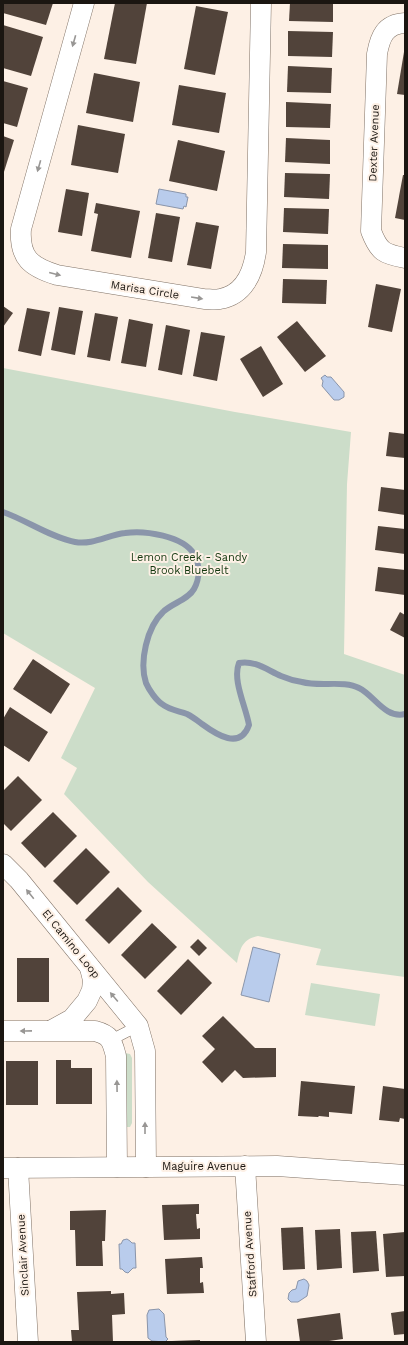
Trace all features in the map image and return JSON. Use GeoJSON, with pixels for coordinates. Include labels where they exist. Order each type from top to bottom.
{"type":"FeatureCollection","features":[{"type":"Feature","properties":{"kind":"street","name":"Marisa Circle"},"geometry":{"type":"LineString","coordinates":[[84,3],[21,229],[20,240],[23,252],[31,264],[42,271],[57,275],[204,299],[220,300],[230,296],[242,287],[251,275],[254,264],[256,244],[261,3]]}},
{"type":"Feature","properties":{"kind":"street","name":"Dexter Avenue"},"geometry":{"type":"LineString","coordinates":[[405,23],[400,23],[388,28],[380,39],[377,54],[372,231],[376,245],[388,255],[405,258]]}},
{"type":"Feature","properties":{"kind":"street","name":"El Camino Loop"},"geometry":{"type":"LineString","coordinates":[[3,864],[18,880],[138,1026]]}},
{"type":"Feature","properties":{"kind":"street"},"geometry":{"type":"LineString","coordinates":[[50,1031],[72,1019],[87,1001],[92,990],[90,968]]}},
{"type":"Feature","properties":{"kind":"street"},"geometry":{"type":"LineString","coordinates":[[138,1026],[145,1051],[146,1167]]}},
{"type":"Feature","properties":{"kind":"street"},"geometry":{"type":"LineString","coordinates":[[3,1031],[95,1031],[103,1033],[111,1040],[116,1056],[117,1167]]}},
{"type":"Feature","properties":{"kind":"street","name":"Stafford Avenue"},"geometry":{"type":"LineString","coordinates":[[245,1166],[256,1342]]}},
{"type":"Feature","properties":{"kind":"street","name":"Maguire Avenue"},"geometry":{"type":"LineString","coordinates":[[11,1168],[276,1166],[405,1176]]}},
{"type":"Feature","properties":{"kind":"street","name":"Sinclair Avenue"},"geometry":{"type":"LineString","coordinates":[[11,1168],[28,1342]]}},
{"type":"Feature","properties":{"kind":"lane"},"geometry":{"type":"LineString","coordinates":[[111,1040],[138,1026]]}},
{"type":"Feature","properties":{"kind":"green space","name":"Lemon Creek - Sandy Brook Bluebelt"},"geometry":{"type":"Polygon","coordinates":[[[3,368],[235,412],[351,432],[347,484],[344,654],[405,675],[405,977],[316,965],[321,949],[258,936],[245,942],[239,953],[237,963],[148,882],[64,794],[77,768],[61,758],[95,688],[3,633],[3,368]]]}},
{"type":"Feature","properties":{"kind":"green space"},"geometry":{"type":"Polygon","coordinates":[[[311,983],[380,994],[375,1026],[305,1015],[311,983]]]}},
{"type":"Feature","properties":{"kind":"green space"},"geometry":{"type":"Polygon","coordinates":[[[125,1053],[130,1054],[132,1058],[132,1123],[130,1127],[126,1127],[125,1053]]]}},
{"type":"Feature","properties":{"kind":"water"},"geometry":{"type":"Polygon","coordinates":[[[159,189],[186,194],[186,197],[188,197],[186,207],[184,206],[183,209],[156,204],[159,189]]]}},
{"type":"Feature","properties":{"kind":"water"},"geometry":{"type":"Polygon","coordinates":[[[325,375],[327,377],[331,377],[344,392],[344,397],[339,400],[334,400],[322,386],[323,381],[321,378],[325,375]]]}},
{"type":"Feature","properties":{"kind":"water"},"geometry":{"type":"Polygon","coordinates":[[[253,947],[280,954],[269,1002],[241,995],[253,947]]]}},
{"type":"Feature","properties":{"kind":"water"},"geometry":{"type":"Polygon","coordinates":[[[127,1239],[132,1243],[135,1243],[136,1268],[133,1268],[128,1273],[120,1269],[119,1244],[121,1244],[123,1240],[127,1239]]]}},
{"type":"Feature","properties":{"kind":"water"},"geometry":{"type":"Polygon","coordinates":[[[304,1279],[309,1285],[307,1296],[298,1302],[291,1302],[288,1299],[289,1293],[296,1289],[298,1281],[304,1279]]]}},
{"type":"Feature","properties":{"kind":"water"},"geometry":{"type":"Polygon","coordinates":[[[159,1309],[164,1314],[166,1337],[168,1339],[165,1342],[152,1341],[148,1338],[147,1315],[149,1310],[159,1309]]]}},
{"type":"Feature","properties":{"kind":"building"},"geometry":{"type":"Polygon","coordinates":[[[3,3],[53,3],[46,25],[3,13],[3,3]]]}},
{"type":"Feature","properties":{"kind":"building"},"geometry":{"type":"Polygon","coordinates":[[[115,3],[147,3],[136,64],[104,59],[115,3]]]}},
{"type":"Feature","properties":{"kind":"building"},"geometry":{"type":"Polygon","coordinates":[[[290,3],[333,3],[333,22],[289,21],[290,3]]]}},
{"type":"Feature","properties":{"kind":"building"},"geometry":{"type":"Polygon","coordinates":[[[196,6],[228,12],[215,75],[184,69],[196,6]]]}},
{"type":"Feature","properties":{"kind":"building"},"geometry":{"type":"Polygon","coordinates":[[[3,25],[43,37],[31,76],[3,68],[3,25]]]}},
{"type":"Feature","properties":{"kind":"building"},"geometry":{"type":"Polygon","coordinates":[[[288,31],[333,32],[332,57],[288,56],[288,31]]]}},
{"type":"Feature","properties":{"kind":"building"},"geometry":{"type":"Polygon","coordinates":[[[405,52],[405,95],[397,94],[405,52]]]}},
{"type":"Feature","properties":{"kind":"building"},"geometry":{"type":"Polygon","coordinates":[[[288,66],[332,68],[331,93],[287,92],[288,66]]]}},
{"type":"Feature","properties":{"kind":"building"},"geometry":{"type":"Polygon","coordinates":[[[94,73],[140,82],[133,122],[86,113],[94,73]]]}},
{"type":"Feature","properties":{"kind":"building"},"geometry":{"type":"Polygon","coordinates":[[[3,81],[28,88],[17,127],[3,123],[3,81]]]}},
{"type":"Feature","properties":{"kind":"building"},"geometry":{"type":"Polygon","coordinates":[[[179,85],[226,93],[219,133],[172,125],[179,85]]]}},
{"type":"Feature","properties":{"kind":"building"},"geometry":{"type":"Polygon","coordinates":[[[286,102],[331,104],[330,128],[286,127],[286,102]]]}},
{"type":"Feature","properties":{"kind":"building"},"geometry":{"type":"Polygon","coordinates":[[[78,125],[125,134],[118,173],[71,165],[78,125]]]}},
{"type":"Feature","properties":{"kind":"building"},"geometry":{"type":"Polygon","coordinates":[[[3,136],[14,140],[3,175],[3,136]]]}},
{"type":"Feature","properties":{"kind":"building"},"geometry":{"type":"Polygon","coordinates":[[[286,138],[330,140],[330,164],[285,162],[286,138]]]}},
{"type":"Feature","properties":{"kind":"building"},"geometry":{"type":"Polygon","coordinates":[[[178,140],[225,151],[217,191],[169,181],[178,140]]]}},
{"type":"Feature","properties":{"kind":"building"},"geometry":{"type":"Polygon","coordinates":[[[285,173],[330,174],[329,199],[284,197],[285,173]]]}},
{"type":"Feature","properties":{"kind":"building"},"geometry":{"type":"Polygon","coordinates":[[[403,175],[405,175],[405,220],[395,218],[403,175]]]}},
{"type":"Feature","properties":{"kind":"building"},"geometry":{"type":"Polygon","coordinates":[[[66,189],[89,193],[82,236],[58,232],[66,189]]]}},
{"type":"Feature","properties":{"kind":"building"},"geometry":{"type":"Polygon","coordinates":[[[96,203],[140,211],[131,258],[91,251],[98,214],[94,213],[96,203]]]}},
{"type":"Feature","properties":{"kind":"building"},"geometry":{"type":"Polygon","coordinates":[[[284,208],[329,209],[328,234],[283,232],[284,208]]]}},
{"type":"Feature","properties":{"kind":"building"},"geometry":{"type":"Polygon","coordinates":[[[156,213],[180,217],[172,262],[148,258],[156,213]]]}},
{"type":"Feature","properties":{"kind":"building"},"geometry":{"type":"Polygon","coordinates":[[[196,222],[219,226],[211,269],[187,265],[196,222]]]}},
{"type":"Feature","properties":{"kind":"building"},"geometry":{"type":"Polygon","coordinates":[[[283,244],[328,245],[328,269],[282,268],[283,244]]]}},
{"type":"Feature","properties":{"kind":"building"},"geometry":{"type":"Polygon","coordinates":[[[283,279],[327,280],[326,304],[282,303],[283,279]]]}},
{"type":"Feature","properties":{"kind":"building"},"geometry":{"type":"Polygon","coordinates":[[[376,284],[401,289],[392,332],[368,327],[376,284]]]}},
{"type":"Feature","properties":{"kind":"building"},"geometry":{"type":"Polygon","coordinates":[[[3,306],[13,313],[3,327],[3,306]]]}},
{"type":"Feature","properties":{"kind":"building"},"geometry":{"type":"Polygon","coordinates":[[[59,307],[83,311],[75,355],[51,350],[59,307]]]}},
{"type":"Feature","properties":{"kind":"building"},"geometry":{"type":"Polygon","coordinates":[[[27,308],[50,312],[41,356],[18,351],[27,308]]]}},
{"type":"Feature","properties":{"kind":"building"},"geometry":{"type":"Polygon","coordinates":[[[95,313],[118,317],[110,361],[87,357],[95,313]]]}},
{"type":"Feature","properties":{"kind":"building"},"geometry":{"type":"Polygon","coordinates":[[[129,319],[153,324],[146,367],[121,363],[129,319]]]}},
{"type":"Feature","properties":{"kind":"building"},"geometry":{"type":"Polygon","coordinates":[[[297,321],[326,356],[305,372],[277,337],[297,321]]]}},
{"type":"Feature","properties":{"kind":"building"},"geometry":{"type":"Polygon","coordinates":[[[166,325],[190,330],[182,375],[158,370],[166,325]]]}},
{"type":"Feature","properties":{"kind":"building"},"geometry":{"type":"Polygon","coordinates":[[[201,332],[225,336],[217,381],[193,376],[201,332]]]}},
{"type":"Feature","properties":{"kind":"building"},"geometry":{"type":"Polygon","coordinates":[[[261,346],[283,384],[263,397],[240,359],[261,346]]]}},
{"type":"Feature","properties":{"kind":"building"},"geometry":{"type":"Polygon","coordinates":[[[389,432],[405,434],[405,458],[386,456],[389,432]]]}},
{"type":"Feature","properties":{"kind":"building"},"geometry":{"type":"Polygon","coordinates":[[[381,487],[405,490],[405,515],[378,511],[381,487]]]}},
{"type":"Feature","properties":{"kind":"building"},"geometry":{"type":"Polygon","coordinates":[[[378,526],[405,529],[405,554],[375,550],[378,526]]]}},
{"type":"Feature","properties":{"kind":"building"},"geometry":{"type":"Polygon","coordinates":[[[378,567],[405,570],[405,595],[375,591],[378,567]]]}},
{"type":"Feature","properties":{"kind":"building"},"geometry":{"type":"Polygon","coordinates":[[[400,612],[405,615],[405,638],[390,630],[400,612]]]}},
{"type":"Feature","properties":{"kind":"building"},"geometry":{"type":"Polygon","coordinates":[[[33,659],[70,684],[51,714],[13,689],[33,659]]]}},
{"type":"Feature","properties":{"kind":"building"},"geometry":{"type":"Polygon","coordinates":[[[10,707],[48,732],[29,762],[3,745],[3,719],[10,707]]]}},
{"type":"Feature","properties":{"kind":"building"},"geometry":{"type":"Polygon","coordinates":[[[18,776],[42,800],[11,831],[3,823],[3,791],[18,776]]]}},
{"type":"Feature","properties":{"kind":"building"},"geometry":{"type":"Polygon","coordinates":[[[53,812],[77,836],[45,868],[21,843],[53,812]]]}},
{"type":"Feature","properties":{"kind":"building"},"geometry":{"type":"Polygon","coordinates":[[[86,848],[110,872],[77,905],[53,881],[86,848]]]}},
{"type":"Feature","properties":{"kind":"building"},"geometry":{"type":"Polygon","coordinates":[[[118,887],[142,911],[109,944],[85,920],[118,887]]]}},
{"type":"Feature","properties":{"kind":"building"},"geometry":{"type":"Polygon","coordinates":[[[152,923],[177,947],[145,979],[121,955],[152,923]]]}},
{"type":"Feature","properties":{"kind":"building"},"geometry":{"type":"Polygon","coordinates":[[[198,939],[207,948],[199,956],[190,947],[198,939]]]}},
{"type":"Feature","properties":{"kind":"building"},"geometry":{"type":"Polygon","coordinates":[[[17,958],[49,958],[49,1002],[17,1002],[17,958]]]}},
{"type":"Feature","properties":{"kind":"building"},"geometry":{"type":"Polygon","coordinates":[[[188,959],[212,983],[181,1015],[157,991],[188,959]]]}},
{"type":"Feature","properties":{"kind":"building"},"geometry":{"type":"Polygon","coordinates":[[[223,1016],[255,1048],[276,1048],[276,1077],[243,1078],[235,1070],[222,1083],[202,1062],[215,1049],[202,1036],[223,1016]]]}},
{"type":"Feature","properties":{"kind":"building"},"geometry":{"type":"Polygon","coordinates":[[[56,1060],[71,1060],[71,1068],[92,1068],[92,1104],[56,1104],[56,1060]]]}},
{"type":"Feature","properties":{"kind":"building"},"geometry":{"type":"Polygon","coordinates":[[[6,1061],[38,1061],[38,1105],[6,1105],[6,1061]]]}},
{"type":"Feature","properties":{"kind":"building"},"geometry":{"type":"Polygon","coordinates":[[[301,1081],[355,1086],[352,1114],[329,1112],[329,1117],[298,1116],[301,1081]]]}},
{"type":"Feature","properties":{"kind":"building"},"geometry":{"type":"Polygon","coordinates":[[[383,1086],[405,1089],[405,1119],[400,1118],[399,1122],[379,1120],[383,1086]]]}},
{"type":"Feature","properties":{"kind":"building"},"geometry":{"type":"Polygon","coordinates":[[[199,1204],[199,1214],[196,1214],[197,1229],[200,1228],[200,1239],[164,1240],[162,1205],[199,1204]]]}},
{"type":"Feature","properties":{"kind":"building"},"geometry":{"type":"Polygon","coordinates":[[[106,1210],[105,1241],[102,1241],[103,1266],[76,1266],[75,1230],[70,1230],[70,1211],[106,1210]]]}},
{"type":"Feature","properties":{"kind":"building"},"geometry":{"type":"Polygon","coordinates":[[[303,1227],[305,1269],[283,1270],[281,1228],[303,1227]]]}},
{"type":"Feature","properties":{"kind":"building"},"geometry":{"type":"Polygon","coordinates":[[[340,1229],[342,1268],[317,1270],[315,1230],[340,1229]]]}},
{"type":"Feature","properties":{"kind":"building"},"geometry":{"type":"Polygon","coordinates":[[[376,1231],[379,1271],[353,1273],[351,1232],[376,1231]]]}},
{"type":"Feature","properties":{"kind":"building"},"geometry":{"type":"Polygon","coordinates":[[[405,1232],[405,1276],[386,1277],[383,1234],[405,1232]]]}},
{"type":"Feature","properties":{"kind":"building"},"geometry":{"type":"Polygon","coordinates":[[[202,1257],[203,1268],[200,1268],[200,1283],[203,1282],[204,1293],[167,1294],[165,1259],[202,1257]]]}},
{"type":"Feature","properties":{"kind":"building"},"geometry":{"type":"Polygon","coordinates":[[[111,1291],[111,1294],[124,1293],[125,1314],[112,1315],[113,1342],[72,1342],[71,1330],[79,1330],[77,1292],[111,1291]]]}},
{"type":"Feature","properties":{"kind":"building"},"geometry":{"type":"Polygon","coordinates":[[[405,1311],[405,1334],[394,1335],[391,1313],[405,1311]]]}},
{"type":"Feature","properties":{"kind":"building"},"geometry":{"type":"Polygon","coordinates":[[[340,1313],[343,1339],[322,1342],[300,1342],[297,1319],[340,1313]]]}},
{"type":"Feature","properties":{"kind":"building"},"geometry":{"type":"Polygon","coordinates":[[[200,1340],[200,1342],[172,1342],[172,1341],[200,1340]]]}},
{"type":"Feature","properties":{"kind":"waterway"},"geometry":{"type":"LineString","coordinates":[[3,512],[57,537],[75,542],[82,543],[119,534],[143,532],[173,539],[189,548],[194,554],[198,567],[196,585],[188,596],[171,606],[157,618],[146,645],[143,665],[144,675],[149,689],[165,706],[189,715],[221,736],[234,739],[240,737],[245,733],[249,725],[240,694],[237,677],[239,663],[245,662],[256,664],[284,677],[297,681],[316,684],[346,684],[353,686],[364,691],[380,706],[391,713],[398,715],[405,714]]}}]}
